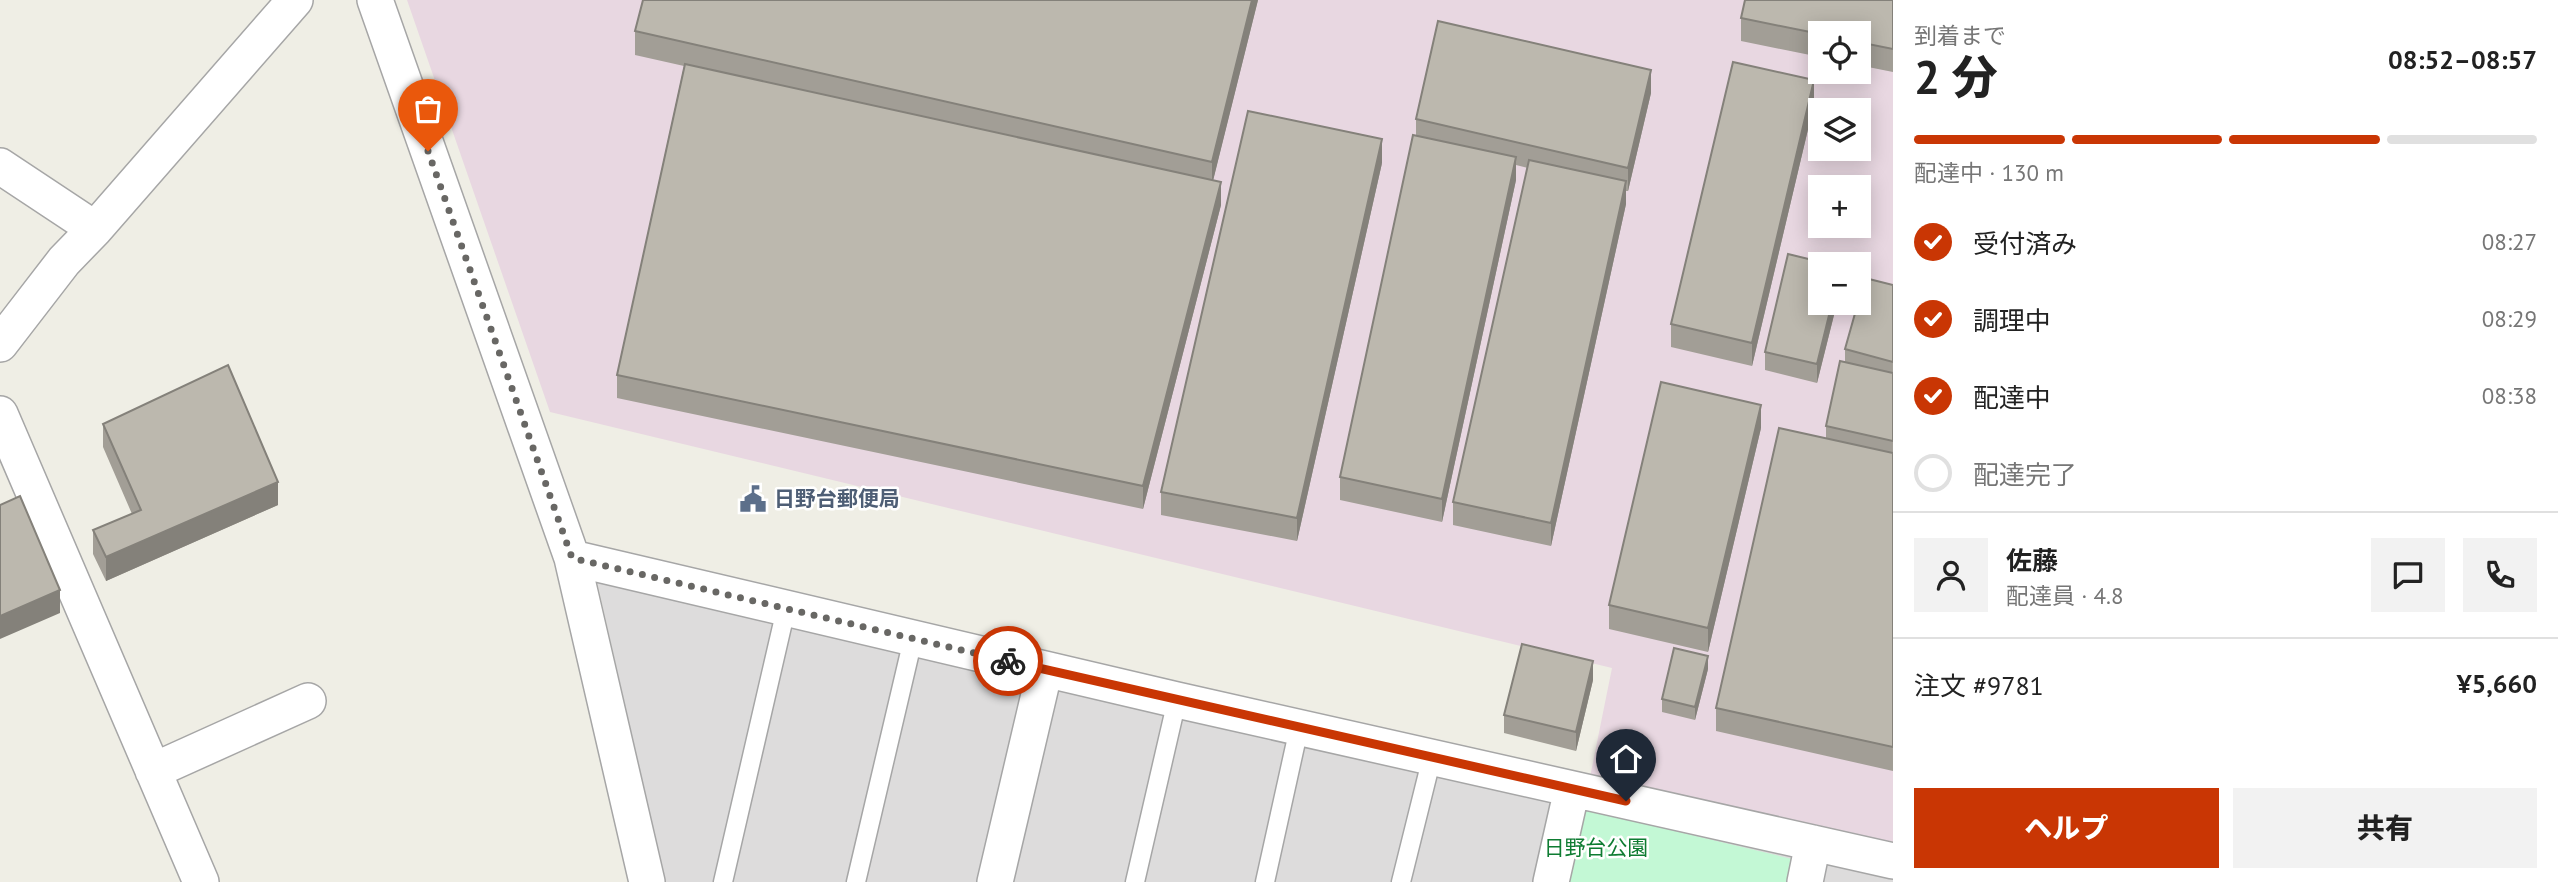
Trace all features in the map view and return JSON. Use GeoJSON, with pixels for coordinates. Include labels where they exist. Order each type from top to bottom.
{"type":"FeatureCollection","features":[{"type":"Feature","properties":{"kind":"street"},"geometry":{"type":"LineString","coordinates":[[0,344],[64,261],[295,0]]}},
{"type":"Feature","properties":{"kind":"street"},"geometry":{"type":"LineString","coordinates":[[375,0],[572,558],[647,882]]}},
{"type":"Feature","properties":{"kind":"street"},"geometry":{"type":"LineString","coordinates":[[0,166],[95,229]]}},
{"type":"Feature","properties":{"kind":"street"},"geometry":{"type":"LineString","coordinates":[[0,414],[201,882]]}},
{"type":"Feature","properties":{"kind":"street"},"geometry":{"type":"LineString","coordinates":[[572,558],[1299,728],[1893,861]]}},
{"type":"Feature","properties":{"kind":"street"},"geometry":{"type":"LineString","coordinates":[[995,882],[1045,669]]}},
{"type":"Feature","properties":{"kind":"street"},"geometry":{"type":"LineString","coordinates":[[153,771],[308,701]]}},
{"type":"Feature","properties":{"kind":"street"},"geometry":{"type":"LineString","coordinates":[[1551,882],[1573,789]]}},
{"type":"Feature","properties":{"kind":"street"},"geometry":{"type":"LineString","coordinates":[[1805,882],[1813,843]]}},
{"type":"Feature","properties":{"kind":"lane"},"geometry":{"type":"LineString","coordinates":[[723,882],[786,609]]}},
{"type":"Feature","properties":{"kind":"lane"},"geometry":{"type":"LineString","coordinates":[[856,882],[913,639]]}},
{"type":"Feature","properties":{"kind":"lane"},"geometry":{"type":"LineString","coordinates":[[1135,882],[1177,700]]}},
{"type":"Feature","properties":{"kind":"lane"},"geometry":{"type":"LineString","coordinates":[[1265,882],[1299,728]]}},
{"type":"Feature","properties":{"kind":"lane"},"geometry":{"type":"LineString","coordinates":[[1401,882],[1432,757]]}},
{"type":"Feature","properties":{"kind":"shaded area"},"geometry":{"type":"Polygon","coordinates":[[[407,0],[1893,0],[1893,851],[1589,782],[1612,668],[550,412],[407,0]]]}},
{"type":"Feature","properties":{"kind":"shaded area"},"geometry":{"type":"Polygon","coordinates":[[[597,581],[1893,880],[1893,882],[665,882],[597,581]]]}},
{"type":"Feature","properties":{"kind":"green space","name":"日野台公園"},"geometry":{"type":"Polygon","coordinates":[[[1569,806],[1809,863],[1805,882],[1551,882],[1569,806]]]}},
{"type":"Feature","properties":{"kind":"building"},"geometry":{"type":"Polygon","coordinates":[[[643,0],[1252,0],[1212,162],[635,31],[643,0]]]}},
{"type":"Feature","properties":{"kind":"building"},"geometry":{"type":"Polygon","coordinates":[[[1745,0],[1893,0],[1893,49],[1871,45],[1871,21],[1808,21],[1808,32],[1741,18],[1745,0]]]}},
{"type":"Feature","properties":{"kind":"building"},"geometry":{"type":"Polygon","coordinates":[[[1438,21],[1651,70],[1628,168],[1416,119],[1438,21]]]}},
{"type":"Feature","properties":{"kind":"building"},"geometry":{"type":"Polygon","coordinates":[[[1733,62],[1808,79],[1808,84],[1813,84],[1752,343],[1671,324],[1733,62]]]}},
{"type":"Feature","properties":{"kind":"building"},"geometry":{"type":"Polygon","coordinates":[[[685,64],[1221,182],[1143,486],[617,375],[685,64]]]}},
{"type":"Feature","properties":{"kind":"building"},"geometry":{"type":"Polygon","coordinates":[[[1248,111],[1382,139],[1297,518],[1161,492],[1248,111]]]}},
{"type":"Feature","properties":{"kind":"building"},"geometry":{"type":"Polygon","coordinates":[[[1413,135],[1516,157],[1442,499],[1340,477],[1413,135]]]}},
{"type":"Feature","properties":{"kind":"building"},"geometry":{"type":"Polygon","coordinates":[[[1529,160],[1626,181],[1551,523],[1453,502],[1529,160]]]}},
{"type":"Feature","properties":{"kind":"building"},"geometry":{"type":"Polygon","coordinates":[[[1788,254],[1808,259],[1808,315],[1829,315],[1817,364],[1765,352],[1788,254]]]}},
{"type":"Feature","properties":{"kind":"building"},"geometry":{"type":"Polygon","coordinates":[[[1871,280],[1893,285],[1893,362],[1845,349],[1855,315],[1871,315],[1871,280]]]}},
{"type":"Feature","properties":{"kind":"building"},"geometry":{"type":"Polygon","coordinates":[[[1840,361],[1893,373],[1893,441],[1826,426],[1840,361]]]}},
{"type":"Feature","properties":{"kind":"building"},"geometry":{"type":"Polygon","coordinates":[[[228,365],[278,482],[106,557],[93,530],[141,510],[103,424],[228,365]]]}},
{"type":"Feature","properties":{"kind":"building"},"geometry":{"type":"Polygon","coordinates":[[[1661,382],[1761,405],[1708,628],[1609,605],[1661,382]]]}},
{"type":"Feature","properties":{"kind":"building"},"geometry":{"type":"Polygon","coordinates":[[[1779,428],[1893,453],[1893,747],[1716,708],[1779,428]]]}},
{"type":"Feature","properties":{"kind":"building"},"geometry":{"type":"Polygon","coordinates":[[[20,496],[60,590],[0,616],[0,505],[20,496]]]}},
{"type":"Feature","properties":{"kind":"building"},"geometry":{"type":"Polygon","coordinates":[[[1522,644],[1593,661],[1576,732],[1504,715],[1522,644]]]}},
{"type":"Feature","properties":{"kind":"building"},"geometry":{"type":"Polygon","coordinates":[[[1674,648],[1708,656],[1695,707],[1662,699],[1674,648]]]}},
{"type":"Feature","properties":{"kind":"way so far"},"geometry":{"type":"LineString","coordinates":[[428,151],[572,558],[1008,661]]}},
{"type":"Feature","properties":{"kind":"place","name":"日野台郵便局"},"geometry":{"type":"Point","coordinates":[753,499]}},
{"type":"Feature","properties":{"kind":"route"},"geometry":{"type":"LineString","coordinates":[[1008,661],[1626,801]]}}]}
